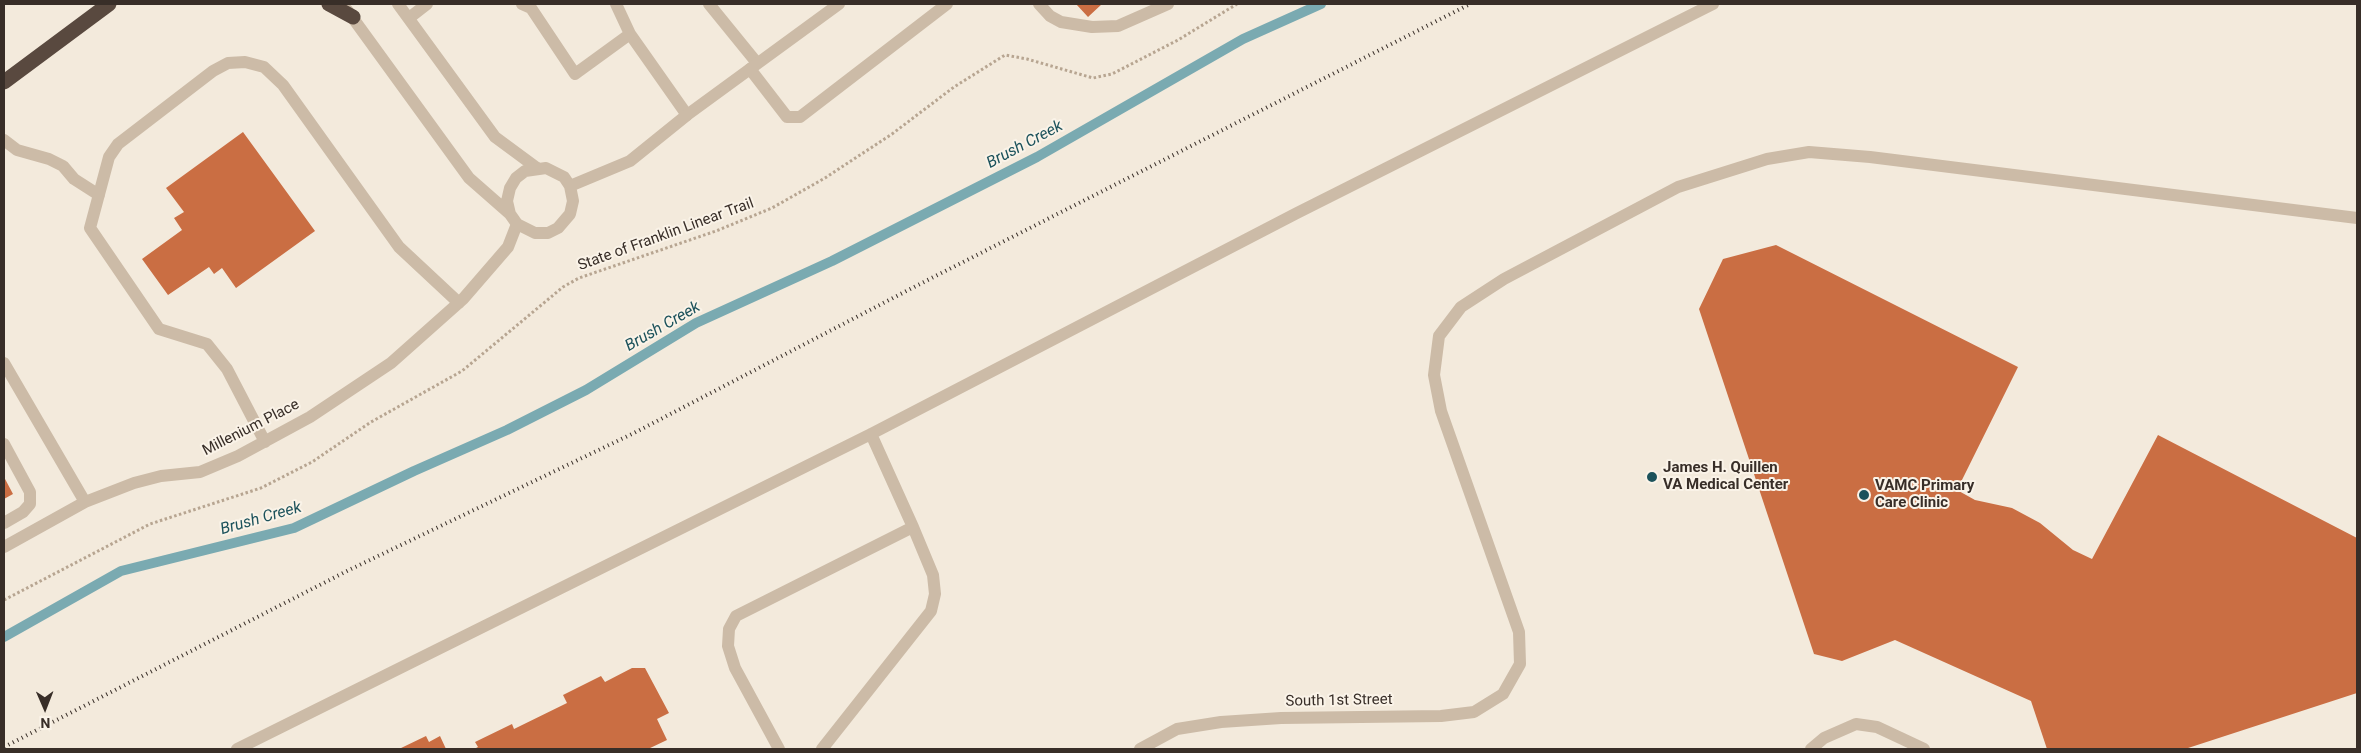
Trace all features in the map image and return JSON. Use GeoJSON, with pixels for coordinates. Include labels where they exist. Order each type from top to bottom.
{"type":"FeatureCollection","features":[{"type":"Feature","properties":{"kind":"highway"},"geometry":{"type":"LineString","coordinates":[[4,82],[109,4]]}},
{"type":"Feature","properties":{"kind":"highway"},"geometry":{"type":"LineString","coordinates":[[329,4],[353,17]]}},
{"type":"Feature","properties":{"kind":"street"},"geometry":{"type":"LineString","coordinates":[[343,4],[469,178],[514,219],[535,233],[548,233],[558,228],[570,214],[573,201],[570,186],[564,177],[556,171],[537,168],[525,171],[516,178],[510,188],[507,201],[514,219]]}},
{"type":"Feature","properties":{"kind":"street"},"geometry":{"type":"LineString","coordinates":[[398,4],[495,136],[537,168]]}},
{"type":"Feature","properties":{"kind":"street"},"geometry":{"type":"LineString","coordinates":[[409,18],[427,4]]}},
{"type":"Feature","properties":{"kind":"street"},"geometry":{"type":"LineString","coordinates":[[522,4],[531,8],[575,74],[630,34]]}},
{"type":"Feature","properties":{"kind":"street"},"geometry":{"type":"LineString","coordinates":[[616,4],[630,34],[687,115]]}},
{"type":"Feature","properties":{"kind":"street"},"geometry":{"type":"LineString","coordinates":[[709,4],[787,117],[800,117],[948,4]]}},
{"type":"Feature","properties":{"kind":"street"},"geometry":{"type":"LineString","coordinates":[[570,186],[630,160],[687,115],[839,4]]}},
{"type":"Feature","properties":{"kind":"street"},"geometry":{"type":"LineString","coordinates":[[1039,4],[1050,16],[1061,22],[1092,27],[1118,26],[1168,4]]}},
{"type":"Feature","properties":{"kind":"street"},"geometry":{"type":"LineString","coordinates":[[237,749],[871,434],[1297,213],[1713,4]]}},
{"type":"Feature","properties":{"kind":"street"},"geometry":{"type":"LineString","coordinates":[[266,442],[227,369],[207,344],[159,329],[90,228],[109,157],[118,144],[213,71],[228,63],[245,62],[264,67],[283,85],[399,247],[459,303]]}},
{"type":"Feature","properties":{"kind":"street"},"geometry":{"type":"LineString","coordinates":[[4,140],[17,150],[56,163],[74,179],[100,195]]}},
{"type":"Feature","properties":{"kind":"street","name":"South 1st Street"},"geometry":{"type":"LineString","coordinates":[[1140,749],[1177,729],[1221,722],[1281,718],[1442,716],[1474,712],[1503,694],[1520,664],[1519,632],[1441,411],[1434,376],[1439,336],[1461,306],[1504,279],[1678,187],[1766,159],[1809,152],[1870,157],[2357,218]]}},
{"type":"Feature","properties":{"kind":"street","name":"Millenium Place"},"geometry":{"type":"LineString","coordinates":[[4,547],[85,502],[134,483],[161,476],[200,472],[266,442],[310,417],[391,363],[459,303],[508,247],[514,219]]}},
{"type":"Feature","properties":{"kind":"street"},"geometry":{"type":"LineString","coordinates":[[4,363],[85,502]]}},
{"type":"Feature","properties":{"kind":"street"},"geometry":{"type":"LineString","coordinates":[[822,749],[931,611],[936,594],[933,575],[871,434]]}},
{"type":"Feature","properties":{"kind":"street"},"geometry":{"type":"LineString","coordinates":[[4,444],[30,492],[30,504],[23,512],[4,523]]}},
{"type":"Feature","properties":{"kind":"street"},"geometry":{"type":"LineString","coordinates":[[779,749],[735,668],[728,646],[728,629],[736,616],[913,527]]}},
{"type":"Feature","properties":{"kind":"street"},"geometry":{"type":"LineString","coordinates":[[1812,749],[1824,738],[1856,724],[1877,727],[1924,749]]}},
{"type":"Feature","properties":{"kind":"path","name":"State of Franklin Linear Trail"},"geometry":{"type":"LineString","coordinates":[[4,600],[150,524],[261,488],[312,462],[372,422],[462,371],[563,287],[579,278],[716,231],[772,208],[825,178],[892,134],[954,87],[1005,55],[1093,78],[1112,74],[1178,40],[1237,4]]}},
{"type":"Feature","properties":{"kind":"building"},"geometry":{"type":"Polygon","coordinates":[[[1076,4],[1102,4],[1088,17],[1076,4]]]}},
{"type":"Feature","properties":{"kind":"building"},"geometry":{"type":"Polygon","coordinates":[[[243,132],[315,231],[236,288],[222,268],[214,274],[209,267],[168,295],[142,259],[182,230],[174,218],[184,212],[166,188],[243,132]]]}},
{"type":"Feature","properties":{"kind":"building","name":"VAMC Primary Care Clinic"},"geometry":{"type":"Polygon","coordinates":[[[1776,245],[2018,367],[1957,490],[1975,500],[2012,508],[2040,523],[2073,550],[2092,559],[2158,435],[2357,538],[2357,693],[2185,749],[2047,749],[2031,701],[1895,640],[1842,661],[1814,654],[1699,309],[1723,259],[1776,245]]]}},
{"type":"Feature","properties":{"kind":"building"},"geometry":{"type":"Polygon","coordinates":[[[4,477],[13,494],[4,499],[4,477]]]}},
{"type":"Feature","properties":{"kind":"building"},"geometry":{"type":"Polygon","coordinates":[[[632,668],[645,668],[669,713],[657,719],[667,740],[648,749],[474,749],[478,747],[475,742],[512,724],[514,729],[567,703],[563,695],[601,676],[605,682],[632,668]]]}},
{"type":"Feature","properties":{"kind":"building"},"geometry":{"type":"Polygon","coordinates":[[[426,736],[429,742],[440,736],[446,749],[399,749],[426,736]]]}},
{"type":"Feature","properties":{"kind":"waterway","name":"Brush Creek"},"geometry":{"type":"LineString","coordinates":[[4,637],[121,571],[294,528],[414,471],[507,430],[586,390],[696,323],[832,261],[1037,157],[1243,39],[1321,4]]}},
{"type":"Feature","properties":{"kind":"railway"},"geometry":{"type":"LineString","coordinates":[[4,747],[349,570],[634,433],[916,286],[1470,4]]}},
{"type":"Feature","properties":{"kind":"place","name":"James H. Quillen VA Medical Center"},"geometry":{"type":"Point","coordinates":[1652,477]}},
{"type":"Feature","properties":{"kind":"place","name":"VAMC Primary Care Clinic"},"geometry":{"type":"Point","coordinates":[1864,495]}}]}
